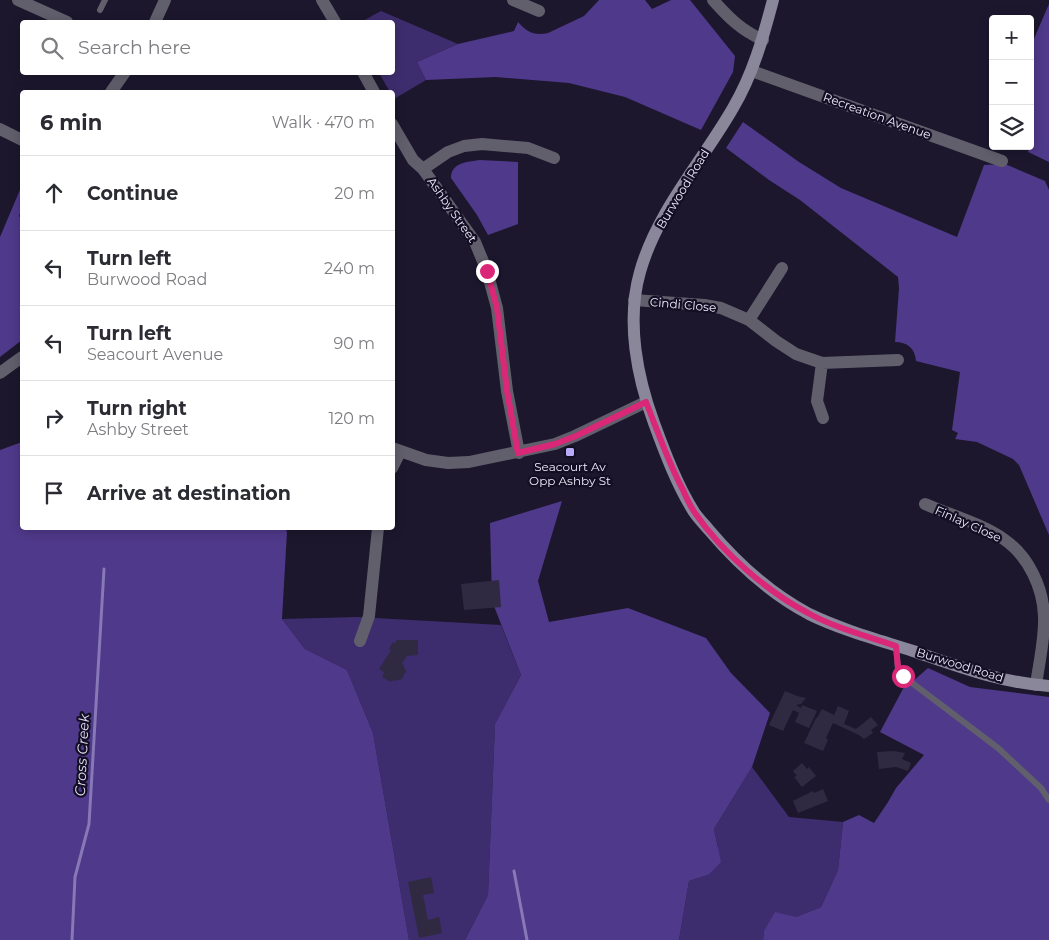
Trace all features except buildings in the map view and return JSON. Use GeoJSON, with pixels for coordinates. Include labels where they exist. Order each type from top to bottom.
{"type":"FeatureCollection","features":[{"type":"Feature","properties":{"kind":"main road","name":"Burwood Road"},"geometry":{"type":"LineString","coordinates":[[773,0],[763,40],[752,71],[734,108],[674,199],[655,236],[641,270],[634,300],[639,368],[646,402],[662,444],[694,512],[719,542],[747,570],[777,593],[808,613],[896,646],[970,670],[1043,686]]}},
{"type":"Feature","properties":{"kind":"street"},"geometry":{"type":"LineString","coordinates":[[18,0],[63,20]]}},
{"type":"Feature","properties":{"kind":"street"},"geometry":{"type":"LineString","coordinates":[[156,20],[165,0]]}},
{"type":"Feature","properties":{"kind":"street"},"geometry":{"type":"LineString","coordinates":[[322,0],[334,20]]}},
{"type":"Feature","properties":{"kind":"street"},"geometry":{"type":"LineString","coordinates":[[513,0],[539,11]]}},
{"type":"Feature","properties":{"kind":"street"},"geometry":{"type":"LineString","coordinates":[[713,0],[746,33],[763,40]]}},
{"type":"Feature","properties":{"kind":"street","name":"Recreation Avenue"},"geometry":{"type":"LineString","coordinates":[[752,71],[1002,161]]}},
{"type":"Feature","properties":{"kind":"street"},"geometry":{"type":"LineString","coordinates":[[112,90],[123,75]]}},
{"type":"Feature","properties":{"kind":"street"},"geometry":{"type":"LineString","coordinates":[[364,75],[372,90]]}},
{"type":"Feature","properties":{"kind":"street"},"geometry":{"type":"LineString","coordinates":[[0,129],[20,139]]}},
{"type":"Feature","properties":{"kind":"street","name":"Ashby Street"},"geometry":{"type":"LineString","coordinates":[[395,129],[413,160],[423,169],[475,242],[487,271],[497,308],[507,391],[518,453]]}},
{"type":"Feature","properties":{"kind":"street"},"geometry":{"type":"LineString","coordinates":[[423,169],[448,152],[464,146],[482,144],[528,148],[554,158]]}},
{"type":"Feature","properties":{"kind":"street"},"geometry":{"type":"LineString","coordinates":[[750,320],[782,268]]}},
{"type":"Feature","properties":{"kind":"street","name":"Cindi Close"},"geometry":{"type":"LineString","coordinates":[[634,300],[721,308],[750,320],[796,354],[822,363],[836,364],[898,360]]}},
{"type":"Feature","properties":{"kind":"street"},"geometry":{"type":"LineString","coordinates":[[0,373],[20,359]]}},
{"type":"Feature","properties":{"kind":"street"},"geometry":{"type":"LineString","coordinates":[[822,363],[817,401],[823,418]]}},
{"type":"Feature","properties":{"kind":"street"},"geometry":{"type":"LineString","coordinates":[[396,450],[426,460],[448,463],[469,462],[518,453],[555,444],[576,436],[646,402]]}},
{"type":"Feature","properties":{"kind":"street","name":"Finlay Close"},"geometry":{"type":"LineString","coordinates":[[925,504],[989,531],[1006,541],[1023,558],[1036,578],[1044,617],[1043,686]]}},
{"type":"Feature","properties":{"kind":"street"},"geometry":{"type":"LineString","coordinates":[[360,640],[369,616],[378,530]]}},
{"type":"Feature","properties":{"kind":"lane"},"geometry":{"type":"LineString","coordinates":[[100,10],[105,0]]}},
{"type":"Feature","properties":{"kind":"lane"},"geometry":{"type":"LineString","coordinates":[[896,646],[898,668],[903,676],[998,748],[1041,788],[1049,800]]}},
{"type":"Feature","properties":{"kind":"shaded area"},"geometry":{"type":"Polygon","coordinates":[[[599,0],[645,0],[652,9],[671,0],[690,0],[735,56],[733,72],[701,130],[625,97],[569,83],[496,77],[426,80],[417,62],[458,44],[514,31],[518,22],[531,32],[539,34],[548,33],[584,16],[599,0]]]}},
{"type":"Feature","properties":{"kind":"shaded area"},"geometry":{"type":"Polygon","coordinates":[[[1049,4],[1049,162],[1028,152],[1029,150],[1034,150],[1034,39],[1049,4]]]}},
{"type":"Feature","properties":{"kind":"shaded area"},"geometry":{"type":"Polygon","coordinates":[[[381,11],[458,44],[417,62],[426,80],[395,98],[395,90],[389,90],[380,75],[395,75],[395,20],[365,20],[381,11]]]}},
{"type":"Feature","properties":{"kind":"shaded area"},"geometry":{"type":"Polygon","coordinates":[[[743,122],[799,162],[841,188],[957,237],[984,165],[1005,164],[1045,181],[1049,190],[1049,535],[1019,465],[1013,459],[977,442],[955,439],[958,433],[952,430],[960,372],[916,361],[910,347],[903,343],[895,342],[899,288],[898,277],[800,200],[726,148],[743,122]]]}},
{"type":"Feature","properties":{"kind":"shaded area"},"geometry":{"type":"Polygon","coordinates":[[[480,160],[518,162],[518,224],[488,235],[477,215],[451,178],[457,166],[466,162],[480,160]]]}},
{"type":"Feature","properties":{"kind":"shaded area"},"geometry":{"type":"Polygon","coordinates":[[[20,190],[20,342],[0,357],[0,237],[20,190]]]}},
{"type":"Feature","properties":{"kind":"shaded area"},"geometry":{"type":"Polygon","coordinates":[[[20,443],[20,530],[286,530],[282,619],[305,649],[347,670],[373,733],[409,940],[0,940],[0,450],[20,443]]]}},
{"type":"Feature","properties":{"kind":"shaded area"},"geometry":{"type":"Polygon","coordinates":[[[562,501],[538,581],[549,622],[628,608],[706,638],[731,673],[770,713],[752,767],[714,829],[721,862],[708,875],[689,881],[679,940],[465,940],[488,895],[495,724],[521,675],[492,601],[490,523],[562,501]]]}},
{"type":"Feature","properties":{"kind":"shaded area"},"geometry":{"type":"Polygon","coordinates":[[[357,617],[501,625],[521,675],[495,724],[488,895],[465,940],[409,940],[373,733],[347,670],[305,649],[282,619],[357,617]]]}},
{"type":"Feature","properties":{"kind":"shaded area"},"geometry":{"type":"Polygon","coordinates":[[[928,668],[970,687],[1049,697],[1049,940],[763,940],[764,931],[775,912],[796,917],[821,907],[838,870],[843,822],[859,815],[874,823],[896,788],[924,755],[880,732],[904,687],[928,668]]]}},
{"type":"Feature","properties":{"kind":"shaded area"},"geometry":{"type":"Polygon","coordinates":[[[752,767],[789,817],[843,822],[838,870],[821,907],[764,931],[763,940],[679,940],[689,881],[708,875],[718,847],[714,829],[752,767]]]}},
{"type":"Feature","properties":{"kind":"waterway","name":"Cross Creek"},"geometry":{"type":"LineString","coordinates":[[72,940],[75,877],[89,824],[104,569]]}},
{"type":"Feature","properties":{"kind":"waterway"},"geometry":{"type":"LineString","coordinates":[[514,871],[527,940]]}},
{"type":"Feature","properties":{"kind":"place","name":"Seacourt Av Opp Ashby St"},"geometry":{"type":"Point","coordinates":[570,452]}},
{"type":"Feature","properties":{"kind":"route"},"geometry":{"type":"LineString","coordinates":[[487,271],[497,308],[507,391],[518,453],[555,444],[576,436],[646,402],[662,444],[694,512],[719,542],[747,570],[777,593],[808,613],[896,646],[898,668],[903,676]]}}]}
